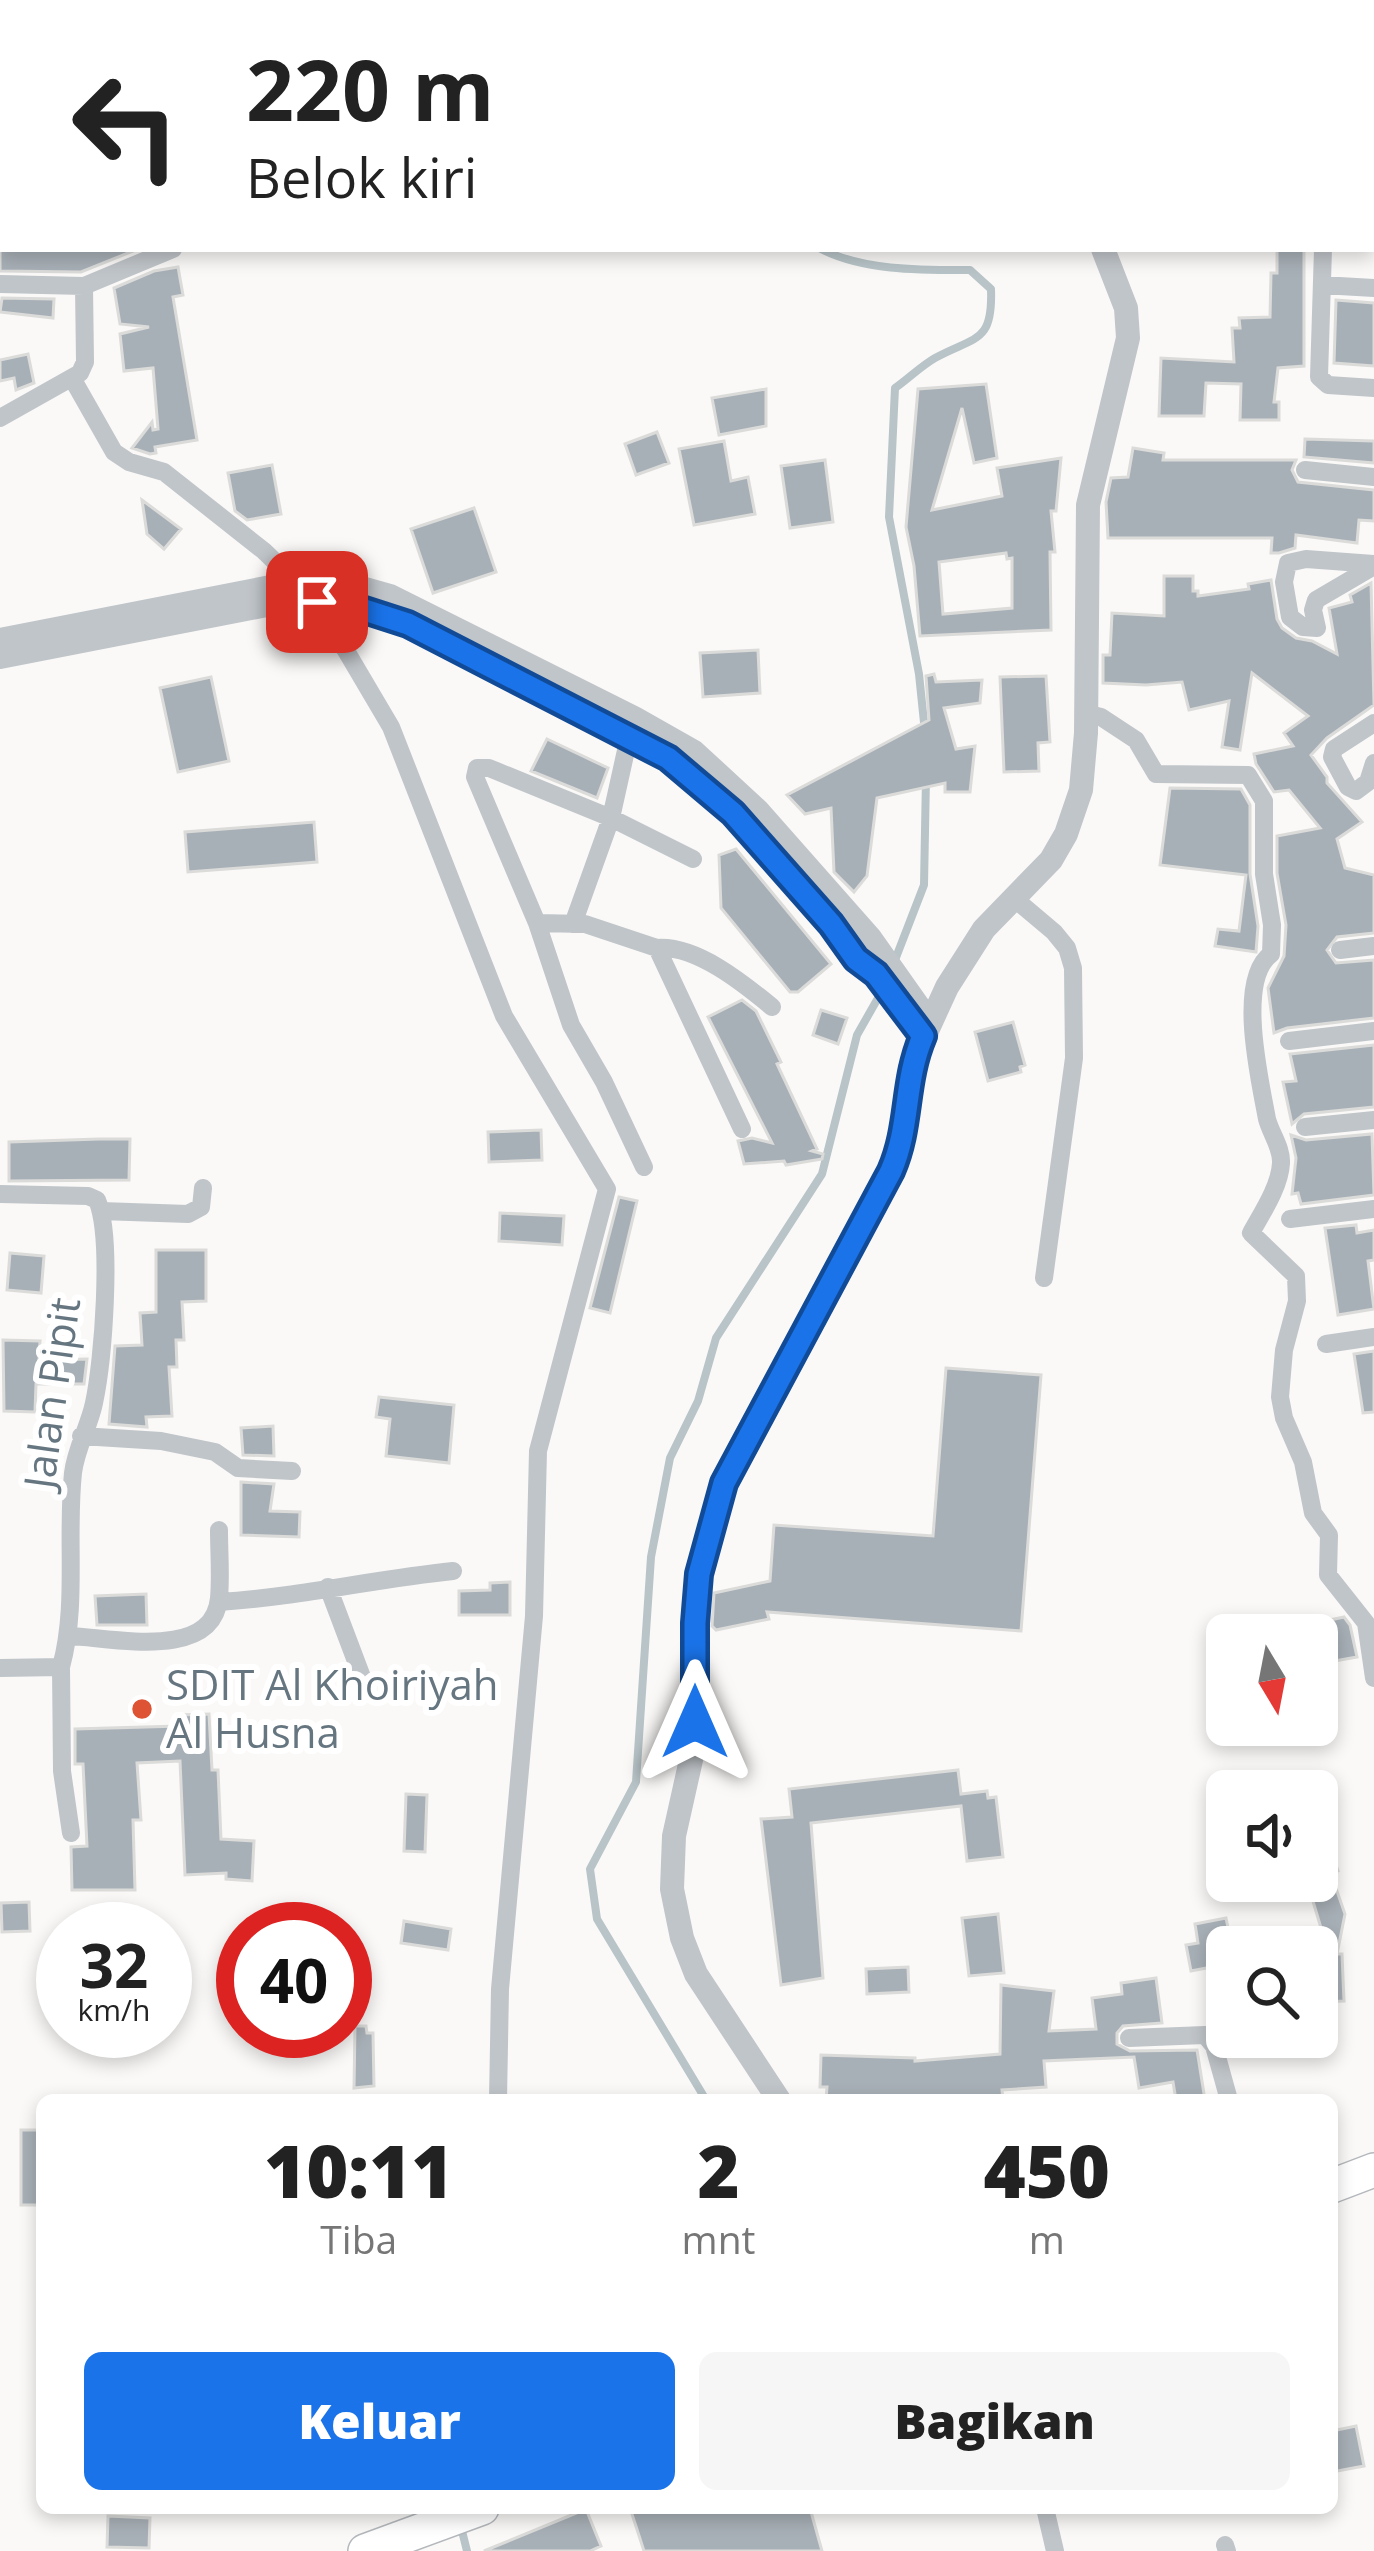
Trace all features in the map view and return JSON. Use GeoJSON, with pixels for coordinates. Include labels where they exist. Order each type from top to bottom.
{"type":"FeatureCollection","features":[{"type":"Feature","properties":{"kind":"highway"},"geometry":{"type":"LineString","coordinates":[[1338,2184],[1374,2170]]}},
{"type":"Feature","properties":{"kind":"highway"},"geometry":{"type":"LineString","coordinates":[[365,2551],[449,2520]]}},
{"type":"Feature","properties":{"kind":"street"},"geometry":{"type":"LineString","coordinates":[[0,284],[84,286],[166,252]]}},
{"type":"Feature","properties":{"kind":"street"},"geometry":{"type":"LineString","coordinates":[[775,2094],[696,1974],[682,1938],[672,1889],[674,1835],[695,1742],[699,1574],[724,1483],[900,1150],[910,1068],[927,1030],[972,945],[1051,860],[1075,812],[1085,713],[1088,505],[1128,338],[1126,308],[1104,252]]}},
{"type":"Feature","properties":{"kind":"street"},"geometry":{"type":"LineString","coordinates":[[1323,252],[1319,377],[1328,385],[1374,388]]}},
{"type":"Feature","properties":{"kind":"street"},"geometry":{"type":"LineString","coordinates":[[1322,285],[1374,287]]}},
{"type":"Feature","properties":{"kind":"street"},"geometry":{"type":"LineString","coordinates":[[0,418],[72,378],[85,362],[84,286]]}},
{"type":"Feature","properties":{"kind":"street"},"geometry":{"type":"LineString","coordinates":[[72,378],[114,452],[129,462],[164,472],[264,551],[303,592],[345,649],[391,727],[504,1016],[607,1189],[538,1451],[534,1616],[500,1989],[498,2094]]}},
{"type":"Feature","properties":{"kind":"street"},"geometry":{"type":"LineString","coordinates":[[1305,470],[1374,477]]}},
{"type":"Feature","properties":{"kind":"street"},"geometry":{"type":"LineString","coordinates":[[1306,559],[1374,565],[1316,600],[1317,628],[1303,627],[1290,617],[1284,581],[1288,563],[1306,559]]}},
{"type":"Feature","properties":{"kind":"street"},"geometry":{"type":"LineString","coordinates":[[0,640],[244,590],[303,592],[408,624],[632,727],[733,813],[856,959],[882,969],[927,1030]]}},
{"type":"Feature","properties":{"kind":"street"},"geometry":{"type":"LineString","coordinates":[[0,658],[277,603],[303,592]]}},
{"type":"Feature","properties":{"kind":"street"},"geometry":{"type":"LineString","coordinates":[[1085,713],[1101,717],[1136,740],[1156,774],[1248,775],[1264,801],[1264,874],[1273,925],[1271,954],[1259,965],[1251,1020],[1267,1118],[1281,1152],[1281,1169],[1251,1233],[1296,1276],[1297,1301],[1284,1350],[1280,1397],[1284,1418],[1303,1462],[1313,1513],[1329,1535],[1328,1575],[1366,1623],[1374,1678]]}},
{"type":"Feature","properties":{"kind":"street"},"geometry":{"type":"LineString","coordinates":[[1374,723],[1334,749],[1332,757],[1352,790],[1364,787],[1374,763]]}},
{"type":"Feature","properties":{"kind":"street"},"geometry":{"type":"LineString","coordinates":[[573,924],[611,818],[632,727]]}},
{"type":"Feature","properties":{"kind":"street"},"geometry":{"type":"LineString","coordinates":[[644,1167],[572,1025],[537,923],[475,777],[477,769],[489,768],[611,818],[693,859]]}},
{"type":"Feature","properties":{"kind":"street"},"geometry":{"type":"LineString","coordinates":[[1016,899],[1054,932],[1073,968],[1074,1058],[1044,1278]]}},
{"type":"Feature","properties":{"kind":"street"},"geometry":{"type":"LineString","coordinates":[[537,923],[585,924],[702,958],[772,1007]]}},
{"type":"Feature","properties":{"kind":"street"},"geometry":{"type":"LineString","coordinates":[[1340,950],[1374,946]]}},
{"type":"Feature","properties":{"kind":"street"},"geometry":{"type":"LineString","coordinates":[[657,948],[742,1129]]}},
{"type":"Feature","properties":{"kind":"street"},"geometry":{"type":"LineString","coordinates":[[1289,1041],[1374,1031]]}},
{"type":"Feature","properties":{"kind":"street"},"geometry":{"type":"LineString","coordinates":[[1305,1127],[1374,1120]]}},
{"type":"Feature","properties":{"kind":"street"},"geometry":{"type":"LineString","coordinates":[[0,1194],[88,1196],[97,1200],[100,1211],[188,1214],[201,1207],[202,1188]]}},
{"type":"Feature","properties":{"kind":"street"},"geometry":{"type":"LineString","coordinates":[[1290,1220],[1374,1209]]}},
{"type":"Feature","properties":{"kind":"street","name":"Jalan Pipit"},"geometry":{"type":"LineString","coordinates":[[71,1833],[62,1771],[62,1667],[70,1636],[72,1478],[95,1400],[105,1303],[100,1211]]}},
{"type":"Feature","properties":{"kind":"street"},"geometry":{"type":"LineString","coordinates":[[1326,1344],[1374,1337]]}},
{"type":"Feature","properties":{"kind":"street"},"geometry":{"type":"LineString","coordinates":[[81,1436],[183,1445],[215,1452],[238,1468],[292,1471]]}},
{"type":"Feature","properties":{"kind":"street"},"geometry":{"type":"LineString","coordinates":[[70,1636],[182,1640],[200,1634],[219,1602],[219,1530]]}},
{"type":"Feature","properties":{"kind":"street"},"geometry":{"type":"LineString","coordinates":[[219,1602],[454,1571]]}},
{"type":"Feature","properties":{"kind":"street"},"geometry":{"type":"LineString","coordinates":[[328,1587],[365,1685]]}},
{"type":"Feature","properties":{"kind":"street"},"geometry":{"type":"LineString","coordinates":[[0,1668],[62,1667]]}},
{"type":"Feature","properties":{"kind":"street"},"geometry":{"type":"LineString","coordinates":[[1129,2038],[1205,2035],[1214,2046],[1227,2094]]}},
{"type":"Feature","properties":{"kind":"street"},"geometry":{"type":"LineString","coordinates":[[1047,2514],[1055,2551]]}},
{"type":"Feature","properties":{"kind":"building"},"geometry":{"type":"Polygon","coordinates":[[[0,252],[131,252],[81,272],[0,271],[0,252]]]}},
{"type":"Feature","properties":{"kind":"building"},"geometry":{"type":"Polygon","coordinates":[[[1277,252],[1304,252],[1304,366],[1278,368],[1274,402],[1279,402],[1279,420],[1240,420],[1241,384],[1206,383],[1204,416],[1159,416],[1161,358],[1234,362],[1232,328],[1240,328],[1239,318],[1270,317],[1271,273],[1277,273],[1277,252]]]}},
{"type":"Feature","properties":{"kind":"building"},"geometry":{"type":"Polygon","coordinates":[[[178,267],[183,295],[173,297],[197,440],[155,447],[156,453],[150,454],[132,448],[152,422],[153,430],[158,429],[153,368],[124,371],[120,334],[149,327],[120,324],[114,288],[154,271],[178,267]]]}},
{"type":"Feature","properties":{"kind":"building"},"geometry":{"type":"Polygon","coordinates":[[[2,298],[54,299],[53,318],[0,312],[2,298]]]}},
{"type":"Feature","properties":{"kind":"building"},"geometry":{"type":"Polygon","coordinates":[[[1336,300],[1374,303],[1374,366],[1334,363],[1336,300]]]}},
{"type":"Feature","properties":{"kind":"building"},"geometry":{"type":"Polygon","coordinates":[[[28,354],[34,383],[16,390],[14,378],[0,381],[0,360],[28,354]]]}},
{"type":"Feature","properties":{"kind":"building"},"geometry":{"type":"Polygon","coordinates":[[[986,384],[997,458],[974,463],[962,408],[932,510],[1002,496],[997,468],[1061,458],[1056,511],[1051,511],[1055,552],[1050,552],[1051,630],[920,636],[906,527],[918,389],[986,384]],[[1006,553],[939,562],[943,614],[1012,608],[1012,558],[1007,559],[1006,553]]]}},
{"type":"Feature","properties":{"kind":"building"},"geometry":{"type":"Polygon","coordinates":[[[766,389],[766,426],[719,435],[712,398],[766,389]]]}},
{"type":"Feature","properties":{"kind":"building"},"geometry":{"type":"Polygon","coordinates":[[[657,432],[669,463],[636,475],[625,444],[657,432]]]}},
{"type":"Feature","properties":{"kind":"building"},"geometry":{"type":"Polygon","coordinates":[[[1305,439],[1374,441],[1374,463],[1304,457],[1305,439]]]}},
{"type":"Feature","properties":{"kind":"building"},"geometry":{"type":"Polygon","coordinates":[[[724,441],[731,481],[748,477],[755,514],[694,525],[679,449],[724,441]]]}},
{"type":"Feature","properties":{"kind":"building"},"geometry":{"type":"Polygon","coordinates":[[[1133,448],[1164,453],[1163,460],[1296,460],[1292,470],[1298,482],[1374,490],[1374,521],[1359,520],[1357,543],[1296,535],[1295,548],[1279,553],[1271,553],[1272,538],[1108,538],[1106,502],[1111,478],[1128,477],[1133,448]]]}},
{"type":"Feature","properties":{"kind":"building"},"geometry":{"type":"Polygon","coordinates":[[[825,460],[833,522],[790,528],[781,466],[825,460]]]}},
{"type":"Feature","properties":{"kind":"building"},"geometry":{"type":"Polygon","coordinates":[[[272,465],[281,514],[247,520],[235,511],[228,473],[272,465]]]}},
{"type":"Feature","properties":{"kind":"building"},"geometry":{"type":"Polygon","coordinates":[[[142,500],[181,529],[164,549],[147,534],[142,500]]]}},
{"type":"Feature","properties":{"kind":"building"},"geometry":{"type":"Polygon","coordinates":[[[474,508],[496,572],[433,593],[411,529],[474,508]]]}},
{"type":"Feature","properties":{"kind":"building"},"geometry":{"type":"Polygon","coordinates":[[[1164,576],[1193,576],[1193,591],[1198,596],[1249,589],[1248,584],[1271,580],[1282,628],[1337,654],[1329,608],[1352,602],[1350,595],[1371,583],[1374,705],[1311,755],[1327,783],[1362,822],[1337,839],[1345,868],[1374,875],[1374,933],[1337,937],[1327,950],[1336,963],[1374,960],[1374,1018],[1274,1033],[1268,988],[1284,956],[1286,925],[1277,873],[1277,836],[1320,828],[1289,790],[1274,792],[1254,754],[1293,746],[1284,733],[1308,716],[1252,673],[1240,750],[1222,747],[1229,701],[1189,710],[1182,682],[1103,683],[1112,613],[1164,616],[1164,576]]]}},
{"type":"Feature","properties":{"kind":"building"},"geometry":{"type":"Polygon","coordinates":[[[758,650],[760,693],[703,697],[700,653],[758,650]]]}},
{"type":"Feature","properties":{"kind":"building"},"geometry":{"type":"Polygon","coordinates":[[[934,674],[936,682],[982,680],[980,703],[944,708],[956,749],[975,746],[970,792],[945,792],[945,783],[877,798],[867,876],[854,892],[834,872],[831,808],[805,814],[787,795],[929,720],[926,676],[934,674]]]}},
{"type":"Feature","properties":{"kind":"building"},"geometry":{"type":"Polygon","coordinates":[[[1046,676],[1050,742],[1038,743],[1039,771],[1004,772],[1000,677],[1046,676]]]}},
{"type":"Feature","properties":{"kind":"building"},"geometry":{"type":"Polygon","coordinates":[[[211,677],[229,761],[178,772],[160,688],[211,677]]]}},
{"type":"Feature","properties":{"kind":"building"},"geometry":{"type":"Polygon","coordinates":[[[547,739],[608,768],[597,798],[531,771],[547,739]]]}},
{"type":"Feature","properties":{"kind":"building"},"geometry":{"type":"Polygon","coordinates":[[[1170,788],[1241,789],[1250,805],[1256,952],[1215,946],[1218,929],[1239,931],[1246,875],[1160,865],[1170,788]]]}},
{"type":"Feature","properties":{"kind":"building"},"geometry":{"type":"Polygon","coordinates":[[[314,822],[317,862],[188,872],[185,832],[314,822]]]}},
{"type":"Feature","properties":{"kind":"building"},"geometry":{"type":"Polygon","coordinates":[[[736,849],[831,964],[798,992],[790,992],[721,908],[719,855],[736,849]]]}},
{"type":"Feature","properties":{"kind":"building"},"geometry":{"type":"Polygon","coordinates":[[[742,1000],[756,1011],[817,1149],[812,1151],[823,1154],[822,1159],[786,1165],[784,1161],[744,1164],[738,1141],[752,1138],[772,1143],[708,1017],[742,1000]]]}},
{"type":"Feature","properties":{"kind":"building"},"geometry":{"type":"Polygon","coordinates":[[[821,1010],[847,1018],[838,1044],[813,1035],[821,1010]]]}},
{"type":"Feature","properties":{"kind":"building"},"geometry":{"type":"Polygon","coordinates":[[[1013,1022],[1025,1065],[1021,1072],[988,1081],[975,1032],[1013,1022]]]}},
{"type":"Feature","properties":{"kind":"building"},"geometry":{"type":"Polygon","coordinates":[[[1374,1045],[1374,1107],[1304,1114],[1292,1124],[1283,1082],[1296,1081],[1290,1054],[1374,1045]]]}},
{"type":"Feature","properties":{"kind":"building"},"geometry":{"type":"Polygon","coordinates":[[[541,1130],[542,1160],[489,1162],[488,1132],[541,1130]]]}},
{"type":"Feature","properties":{"kind":"building"},"geometry":{"type":"Polygon","coordinates":[[[1372,1134],[1374,1195],[1301,1204],[1298,1193],[1292,1194],[1296,1158],[1291,1135],[1306,1140],[1372,1134]]]}},
{"type":"Feature","properties":{"kind":"building"},"geometry":{"type":"Polygon","coordinates":[[[130,1139],[129,1180],[9,1181],[9,1142],[130,1139]]]}},
{"type":"Feature","properties":{"kind":"building"},"geometry":{"type":"Polygon","coordinates":[[[619,1197],[637,1201],[610,1313],[590,1308],[619,1197]]]}},
{"type":"Feature","properties":{"kind":"building"},"geometry":{"type":"Polygon","coordinates":[[[500,1213],[564,1216],[562,1245],[499,1241],[500,1213]]]}},
{"type":"Feature","properties":{"kind":"building"},"geometry":{"type":"Polygon","coordinates":[[[1356,1225],[1357,1233],[1374,1230],[1374,1260],[1368,1261],[1374,1309],[1338,1315],[1325,1228],[1356,1225]]]}},
{"type":"Feature","properties":{"kind":"building"},"geometry":{"type":"Polygon","coordinates":[[[156,1250],[206,1250],[206,1301],[182,1302],[184,1340],[176,1340],[177,1367],[169,1367],[172,1416],[146,1417],[147,1427],[109,1424],[115,1346],[142,1345],[140,1313],[156,1312],[156,1250]]]}},
{"type":"Feature","properties":{"kind":"building"},"geometry":{"type":"Polygon","coordinates":[[[10,1253],[44,1256],[41,1293],[7,1290],[10,1253]]]}},
{"type":"Feature","properties":{"kind":"building"},"geometry":{"type":"Polygon","coordinates":[[[3,1340],[40,1341],[39,1360],[87,1359],[84,1384],[36,1384],[35,1412],[4,1411],[3,1340]]]}},
{"type":"Feature","properties":{"kind":"building"},"geometry":{"type":"Polygon","coordinates":[[[1374,1351],[1374,1412],[1363,1413],[1354,1354],[1374,1351]]]}},
{"type":"Feature","properties":{"kind":"building"},"geometry":{"type":"Polygon","coordinates":[[[946,1368],[1041,1375],[1021,1631],[767,1612],[769,1619],[716,1630],[712,1626],[714,1593],[770,1581],[774,1525],[933,1536],[946,1368]]]}},
{"type":"Feature","properties":{"kind":"building"},"geometry":{"type":"Polygon","coordinates":[[[379,1397],[454,1405],[449,1463],[386,1456],[390,1419],[376,1417],[379,1397]]]}},
{"type":"Feature","properties":{"kind":"building"},"geometry":{"type":"Polygon","coordinates":[[[273,1426],[274,1456],[243,1455],[241,1428],[273,1426]]]}},
{"type":"Feature","properties":{"kind":"building"},"geometry":{"type":"Polygon","coordinates":[[[241,1482],[274,1484],[270,1511],[300,1512],[299,1537],[241,1535],[241,1482]]]}},
{"type":"Feature","properties":{"kind":"building"},"geometry":{"type":"Polygon","coordinates":[[[510,1582],[510,1615],[459,1615],[459,1591],[490,1590],[490,1583],[510,1582]]]}},
{"type":"Feature","properties":{"kind":"building"},"geometry":{"type":"Polygon","coordinates":[[[146,1594],[147,1625],[97,1625],[95,1596],[146,1594]]]}},
{"type":"Feature","properties":{"kind":"building"},"geometry":{"type":"Polygon","coordinates":[[[1344,1617],[1350,1625],[1357,1657],[1338,1660],[1338,1618],[1344,1617]]]}},
{"type":"Feature","properties":{"kind":"building"},"geometry":{"type":"Polygon","coordinates":[[[209,1714],[212,1770],[218,1770],[221,1839],[254,1841],[252,1881],[226,1879],[226,1873],[185,1875],[180,1761],[137,1763],[141,1820],[133,1820],[135,1890],[72,1890],[71,1847],[87,1846],[83,1764],[75,1764],[75,1729],[179,1726],[178,1715],[209,1714]]]}},
{"type":"Feature","properties":{"kind":"building"},"geometry":{"type":"Polygon","coordinates":[[[958,1770],[961,1794],[987,1791],[988,1798],[996,1797],[1003,1857],[967,1861],[961,1806],[811,1823],[823,1978],[781,1985],[761,1819],[792,1817],[789,1789],[958,1770]]]}},
{"type":"Feature","properties":{"kind":"building"},"geometry":{"type":"Polygon","coordinates":[[[406,1794],[427,1795],[425,1852],[404,1851],[406,1794]]]}},
{"type":"Feature","properties":{"kind":"building"},"geometry":{"type":"Polygon","coordinates":[[[1338,1894],[1345,1914],[1338,1949],[1338,1926],[1320,1926],[1313,1902],[1338,1902],[1338,1894]]]}},
{"type":"Feature","properties":{"kind":"building"},"geometry":{"type":"Polygon","coordinates":[[[29,1902],[30,1931],[2,1932],[1,1903],[29,1902]]]}},
{"type":"Feature","properties":{"kind":"building"},"geometry":{"type":"Polygon","coordinates":[[[998,1914],[1004,1973],[969,1976],[962,1918],[998,1914]]]}},
{"type":"Feature","properties":{"kind":"building"},"geometry":{"type":"Polygon","coordinates":[[[1226,1918],[1228,1926],[1206,1926],[1206,1968],[1191,1971],[1186,1945],[1198,1943],[1195,1924],[1226,1918]]]}},
{"type":"Feature","properties":{"kind":"building"},"geometry":{"type":"Polygon","coordinates":[[[404,1921],[451,1929],[448,1950],[401,1943],[404,1921]]]}},
{"type":"Feature","properties":{"kind":"building"},"geometry":{"type":"Polygon","coordinates":[[[1338,1954],[1342,1954],[1344,2001],[1338,2001],[1338,1954]]]}},
{"type":"Feature","properties":{"kind":"building"},"geometry":{"type":"Polygon","coordinates":[[[908,1967],[909,1992],[867,1994],[866,1969],[908,1967]]]}},
{"type":"Feature","properties":{"kind":"building"},"geometry":{"type":"Polygon","coordinates":[[[1156,1978],[1162,2023],[1123,2026],[1117,2044],[1130,2051],[1197,2050],[1204,2094],[1175,2094],[1173,2082],[1139,2088],[1134,2057],[1044,2061],[1046,2087],[1002,2090],[1002,2094],[826,2094],[827,2087],[820,2087],[821,2055],[915,2061],[1000,2054],[1001,1985],[1054,1991],[1049,2031],[1096,2029],[1092,1998],[1122,1994],[1121,1983],[1156,1978]]]}},
{"type":"Feature","properties":{"kind":"building"},"geometry":{"type":"Polygon","coordinates":[[[373,2033],[374,2086],[354,2088],[354,2058],[372,2058],[373,2033]]]}},
{"type":"Feature","properties":{"kind":"building"},"geometry":{"type":"Polygon","coordinates":[[[21,2130],[36,2130],[36,2205],[21,2205],[21,2130]]]}},
{"type":"Feature","properties":{"kind":"building"},"geometry":{"type":"Polygon","coordinates":[[[1356,2426],[1364,2466],[1338,2471],[1338,2430],[1356,2426]]]}},
{"type":"Feature","properties":{"kind":"building"},"geometry":{"type":"Polygon","coordinates":[[[574,2514],[588,2514],[601,2546],[590,2551],[484,2551],[574,2514]]]}},
{"type":"Feature","properties":{"kind":"building"},"geometry":{"type":"Polygon","coordinates":[[[632,2514],[812,2514],[822,2551],[644,2551],[632,2514]]]}},
{"type":"Feature","properties":{"kind":"building"},"geometry":{"type":"Polygon","coordinates":[[[108,2516],[150,2518],[149,2548],[107,2547],[108,2516]]]}},
{"type":"Feature","properties":{"kind":"waterway"},"geometry":{"type":"LineString","coordinates":[[828,252],[874,265],[970,270],[991,289],[989,320],[979,336],[930,361],[895,388],[889,517],[919,674],[925,732]]}},
{"type":"Feature","properties":{"kind":"waterway"},"geometry":{"type":"LineString","coordinates":[[895,960],[924,885],[926,777]]}},
{"type":"Feature","properties":{"kind":"waterway"},"geometry":{"type":"LineString","coordinates":[[702,2094],[597,1919],[590,1869],[636,1782],[651,1557],[670,1458],[698,1401],[716,1338],[822,1174],[857,1035],[882,991]]}},
{"type":"Feature","properties":{"kind":"waterway"},"geometry":{"type":"LineString","coordinates":[[460,2523],[467,2551]]}},
{"type":"Feature","properties":{"kind":"place","name":"SDIT Al Khoiriyah Al Husna"},"geometry":{"type":"Point","coordinates":[142,1709]}},
{"type":"Feature","properties":{"kind":"route"},"geometry":{"type":"LineString","coordinates":[[317,602],[346,604],[408,624],[668,758],[733,813],[856,959],[876,974],[923,1036],[910,1068],[905,1126],[891,1171],[758,1414],[712,1517],[699,1574],[695,1722]]}}]}
